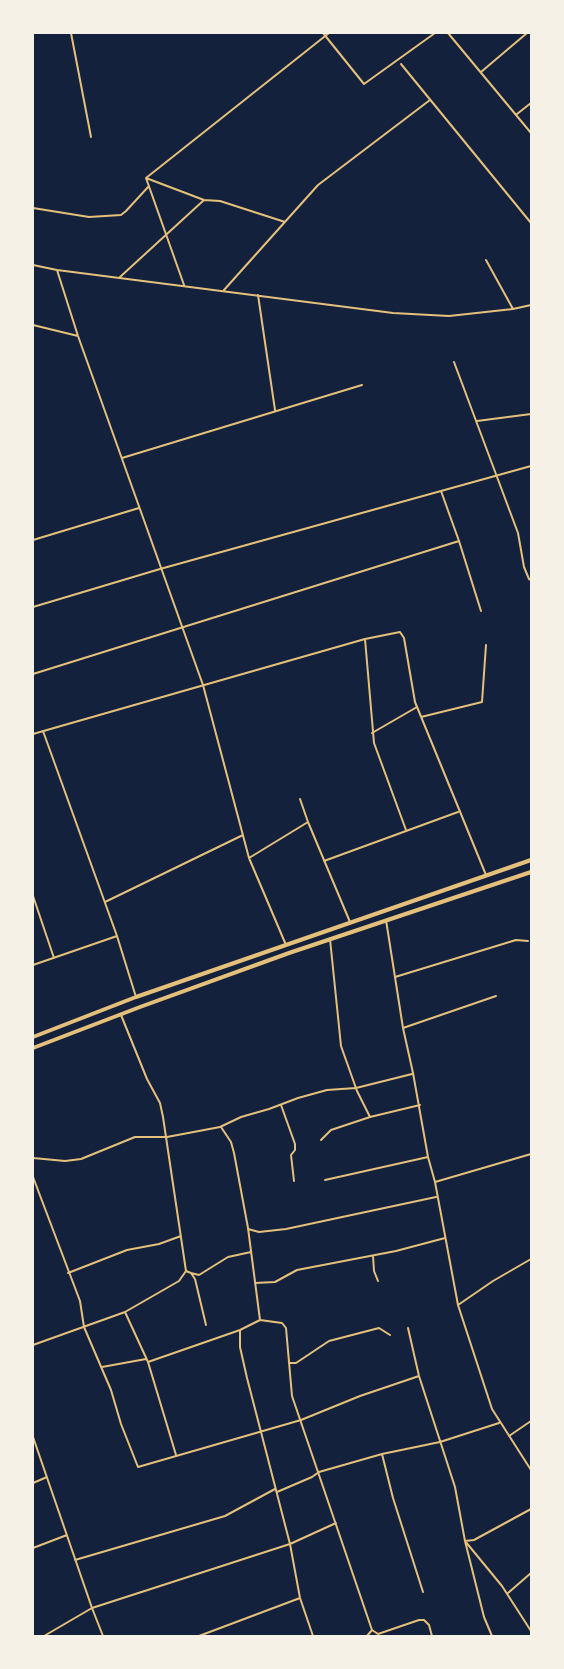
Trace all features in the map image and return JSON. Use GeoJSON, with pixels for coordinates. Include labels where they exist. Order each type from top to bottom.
{"type":"FeatureCollection","features":[{"type":"Feature","properties":{"kind":"main road"},"geometry":{"type":"LineString","coordinates":[[33,1037],[136,997],[531,860]]}},
{"type":"Feature","properties":{"kind":"main road"},"geometry":{"type":"LineString","coordinates":[[33,1048],[330,939],[531,872]]}},
{"type":"Feature","properties":{"kind":"street"},"geometry":{"type":"LineString","coordinates":[[72,33],[91,137]]}},
{"type":"Feature","properties":{"kind":"street"},"geometry":{"type":"LineString","coordinates":[[146,178],[324,34],[329,33]]}},
{"type":"Feature","properties":{"kind":"street"},"geometry":{"type":"LineString","coordinates":[[324,34],[364,84],[435,33]]}},
{"type":"Feature","properties":{"kind":"street"},"geometry":{"type":"LineString","coordinates":[[448,33],[531,133]]}},
{"type":"Feature","properties":{"kind":"street"},"geometry":{"type":"LineString","coordinates":[[481,72],[527,33]]}},
{"type":"Feature","properties":{"kind":"street"},"geometry":{"type":"LineString","coordinates":[[400,64],[531,223]]}},
{"type":"Feature","properties":{"kind":"street"},"geometry":{"type":"LineString","coordinates":[[224,290],[318,185],[430,100]]}},
{"type":"Feature","properties":{"kind":"street"},"geometry":{"type":"LineString","coordinates":[[516,115],[531,103]]}},
{"type":"Feature","properties":{"kind":"street"},"geometry":{"type":"LineString","coordinates":[[146,178],[184,286]]}},
{"type":"Feature","properties":{"kind":"street"},"geometry":{"type":"LineString","coordinates":[[146,178],[204,200],[220,201],[285,222]]}},
{"type":"Feature","properties":{"kind":"street"},"geometry":{"type":"LineString","coordinates":[[33,208],[89,217],[121,214],[149,186]]}},
{"type":"Feature","properties":{"kind":"street"},"geometry":{"type":"LineString","coordinates":[[120,277],[204,200]]}},
{"type":"Feature","properties":{"kind":"street"},"geometry":{"type":"LineString","coordinates":[[486,260],[513,309]]}},
{"type":"Feature","properties":{"kind":"street"},"geometry":{"type":"LineString","coordinates":[[33,265],[348,308],[419,315],[449,316],[531,305]]}},
{"type":"Feature","properties":{"kind":"street"},"geometry":{"type":"LineString","coordinates":[[57,270],[160,568],[204,685],[249,858],[285,945]]}},
{"type":"Feature","properties":{"kind":"street"},"geometry":{"type":"LineString","coordinates":[[258,294],[275,412]]}},
{"type":"Feature","properties":{"kind":"street"},"geometry":{"type":"LineString","coordinates":[[33,325],[78,336]]}},
{"type":"Feature","properties":{"kind":"street"},"geometry":{"type":"LineString","coordinates":[[454,362],[518,533],[524,567],[528,579],[531,580]]}},
{"type":"Feature","properties":{"kind":"street"},"geometry":{"type":"LineString","coordinates":[[122,458],[362,385]]}},
{"type":"Feature","properties":{"kind":"street"},"geometry":{"type":"LineString","coordinates":[[477,421],[531,414]]}},
{"type":"Feature","properties":{"kind":"street"},"geometry":{"type":"LineString","coordinates":[[33,607],[160,568],[531,466]]}},
{"type":"Feature","properties":{"kind":"street"},"geometry":{"type":"LineString","coordinates":[[441,491],[481,611]]}},
{"type":"Feature","properties":{"kind":"street"},"geometry":{"type":"LineString","coordinates":[[33,540],[139,508]]}},
{"type":"Feature","properties":{"kind":"street"},"geometry":{"type":"LineString","coordinates":[[33,674],[459,541]]}},
{"type":"Feature","properties":{"kind":"street"},"geometry":{"type":"LineString","coordinates":[[33,734],[365,639],[402,633],[405,638],[412,689],[417,707],[458,812],[486,875]]}},
{"type":"Feature","properties":{"kind":"street"},"geometry":{"type":"LineString","coordinates":[[365,639],[372,733],[406,831]]}},
{"type":"Feature","properties":{"kind":"street"},"geometry":{"type":"LineString","coordinates":[[421,717],[482,702],[486,645]]}},
{"type":"Feature","properties":{"kind":"street"},"geometry":{"type":"LineString","coordinates":[[372,733],[417,707]]}},
{"type":"Feature","properties":{"kind":"street"},"geometry":{"type":"LineString","coordinates":[[43,731],[117,936],[136,997]]}},
{"type":"Feature","properties":{"kind":"street"},"geometry":{"type":"LineString","coordinates":[[300,799],[350,922]]}},
{"type":"Feature","properties":{"kind":"street"},"geometry":{"type":"LineString","coordinates":[[324,861],[458,812]]}},
{"type":"Feature","properties":{"kind":"street"},"geometry":{"type":"LineString","coordinates":[[249,858],[308,822]]}},
{"type":"Feature","properties":{"kind":"street"},"geometry":{"type":"LineString","coordinates":[[105,902],[243,835]]}},
{"type":"Feature","properties":{"kind":"street"},"geometry":{"type":"LineString","coordinates":[[33,896],[54,958]]}},
{"type":"Feature","properties":{"kind":"street"},"geometry":{"type":"LineString","coordinates":[[386,920],[403,1028],[458,1305],[486,1396],[499,1424],[531,1470]]}},
{"type":"Feature","properties":{"kind":"street"},"geometry":{"type":"LineString","coordinates":[[33,965],[117,936]]}},
{"type":"Feature","properties":{"kind":"street"},"geometry":{"type":"LineString","coordinates":[[330,939],[341,1046],[356,1088],[370,1117]]}},
{"type":"Feature","properties":{"kind":"street"},"geometry":{"type":"LineString","coordinates":[[395,977],[516,940],[528,940]]}},
{"type":"Feature","properties":{"kind":"street"},"geometry":{"type":"LineString","coordinates":[[403,1028],[496,996]]}},
{"type":"Feature","properties":{"kind":"street"},"geometry":{"type":"LineString","coordinates":[[33,1345],[125,1312],[179,1281],[186,1271],[160,1103],[147,1079],[121,1014]]}},
{"type":"Feature","properties":{"kind":"street"},"geometry":{"type":"LineString","coordinates":[[33,1158],[65,1161],[96,1154],[135,1137],[167,1137],[220,1126],[327,1090],[356,1088],[413,1073]]}},
{"type":"Feature","properties":{"kind":"street"},"geometry":{"type":"LineString","coordinates":[[281,1105],[295,1144],[295,1150],[291,1155],[294,1181]]}},
{"type":"Feature","properties":{"kind":"street"},"geometry":{"type":"LineString","coordinates":[[321,1140],[331,1130],[370,1117],[420,1105]]}},
{"type":"Feature","properties":{"kind":"street"},"geometry":{"type":"LineString","coordinates":[[220,1126],[231,1142],[234,1153],[248,1228],[260,1320]]}},
{"type":"Feature","properties":{"kind":"street"},"geometry":{"type":"LineString","coordinates":[[435,1182],[531,1154]]}},
{"type":"Feature","properties":{"kind":"street"},"geometry":{"type":"LineString","coordinates":[[325,1180],[428,1157]]}},
{"type":"Feature","properties":{"kind":"street"},"geometry":{"type":"LineString","coordinates":[[33,1177],[80,1301],[84,1328],[102,1366],[138,1467],[261,1433],[419,1376]]}},
{"type":"Feature","properties":{"kind":"street"},"geometry":{"type":"LineString","coordinates":[[248,1228],[259,1232],[286,1229],[436,1197]]}},
{"type":"Feature","properties":{"kind":"street"},"geometry":{"type":"LineString","coordinates":[[68,1273],[127,1250],[159,1244],[181,1236]]}},
{"type":"Feature","properties":{"kind":"street"},"geometry":{"type":"LineString","coordinates":[[255,1283],[275,1282],[297,1270],[373,1256],[445,1238]]}},
{"type":"Feature","properties":{"kind":"street"},"geometry":{"type":"LineString","coordinates":[[186,1271],[199,1275],[228,1257],[251,1252]]}},
{"type":"Feature","properties":{"kind":"street"},"geometry":{"type":"LineString","coordinates":[[373,1256],[378,1281]]}},
{"type":"Feature","properties":{"kind":"street"},"geometry":{"type":"LineString","coordinates":[[458,1305],[492,1281],[531,1259]]}},
{"type":"Feature","properties":{"kind":"street"},"geometry":{"type":"LineString","coordinates":[[191,1273],[200,1295],[206,1325]]}},
{"type":"Feature","properties":{"kind":"street"},"geometry":{"type":"LineString","coordinates":[[125,1312],[147,1360],[176,1455]]}},
{"type":"Feature","properties":{"kind":"street"},"geometry":{"type":"LineString","coordinates":[[102,1366],[147,1360],[240,1330],[260,1320],[282,1323],[286,1328],[292,1396],[372,1630],[378,1634],[424,1620],[429,1625],[432,1636]]}},
{"type":"Feature","properties":{"kind":"street"},"geometry":{"type":"LineString","coordinates":[[289,1363],[296,1363],[329,1341],[379,1328],[390,1335]]}},
{"type":"Feature","properties":{"kind":"street"},"geometry":{"type":"LineString","coordinates":[[408,1328],[419,1376],[455,1487],[465,1541],[484,1617],[492,1636]]}},
{"type":"Feature","properties":{"kind":"street"},"geometry":{"type":"LineString","coordinates":[[240,1330],[240,1347],[290,1544],[300,1598],[313,1636]]}},
{"type":"Feature","properties":{"kind":"street"},"geometry":{"type":"LineString","coordinates":[[509,1436],[531,1421]]}},
{"type":"Feature","properties":{"kind":"street"},"geometry":{"type":"LineString","coordinates":[[276,1493],[319,1472],[382,1454],[440,1442],[499,1424]]}},
{"type":"Feature","properties":{"kind":"street"},"geometry":{"type":"LineString","coordinates":[[33,1437],[103,1636]]}},
{"type":"Feature","properties":{"kind":"street"},"geometry":{"type":"LineString","coordinates":[[382,1454],[393,1498],[423,1592]]}},
{"type":"Feature","properties":{"kind":"street"},"geometry":{"type":"LineString","coordinates":[[33,1484],[48,1477]]}},
{"type":"Feature","properties":{"kind":"street"},"geometry":{"type":"LineString","coordinates":[[75,1560],[225,1516],[275,1489]]}},
{"type":"Feature","properties":{"kind":"street"},"geometry":{"type":"LineString","coordinates":[[465,1541],[474,1540],[531,1509]]}},
{"type":"Feature","properties":{"kind":"street"},"geometry":{"type":"LineString","coordinates":[[44,1636],[92,1608],[290,1544],[336,1523]]}},
{"type":"Feature","properties":{"kind":"street"},"geometry":{"type":"LineString","coordinates":[[33,1548],[67,1535]]}},
{"type":"Feature","properties":{"kind":"street"},"geometry":{"type":"LineString","coordinates":[[465,1541],[489,1569],[531,1632]]}},
{"type":"Feature","properties":{"kind":"street"},"geometry":{"type":"LineString","coordinates":[[507,1594],[531,1573]]}},
{"type":"Feature","properties":{"kind":"street"},"geometry":{"type":"LineString","coordinates":[[199,1636],[300,1598]]}},
{"type":"Feature","properties":{"kind":"street"},"geometry":{"type":"LineString","coordinates":[[367,1636],[372,1630]]}}]}
